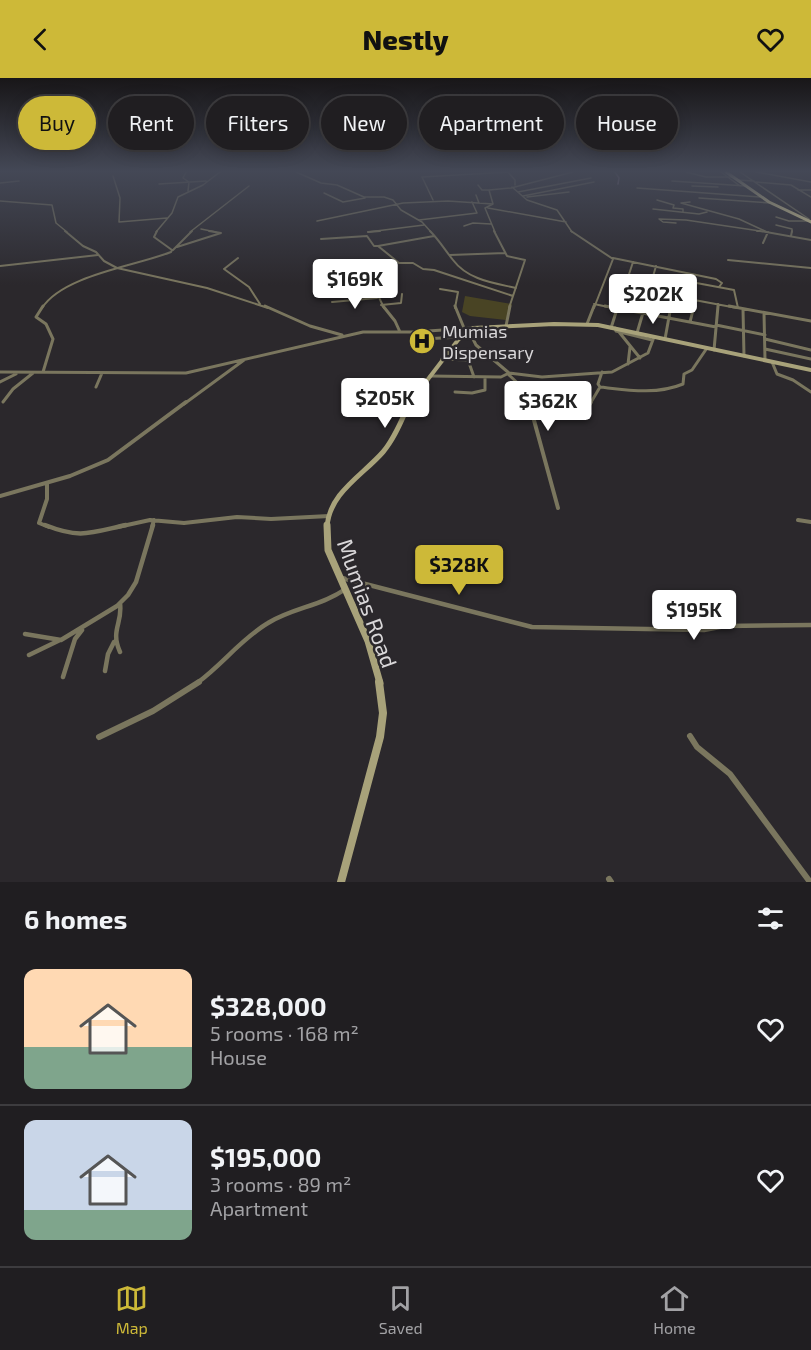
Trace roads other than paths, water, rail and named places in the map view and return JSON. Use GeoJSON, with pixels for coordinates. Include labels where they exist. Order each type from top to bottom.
{"type":"FeatureCollection","features":[{"type":"Feature","properties":{"kind":"highway"},"geometry":{"type":"LineString","coordinates":[[786,210],[809,220]]}},
{"type":"Feature","properties":{"kind":"street"},"geometry":{"type":"LineString","coordinates":[[53,210],[56,223],[107,263],[260,305],[322,330],[345,335]]}},
{"type":"Feature","properties":{"kind":"street"},"geometry":{"type":"LineString","coordinates":[[121,210],[119,222],[167,218]]}},
{"type":"Feature","properties":{"kind":"street"},"geometry":{"type":"LineString","coordinates":[[173,210],[153,236],[173,250]]}},
{"type":"Feature","properties":{"kind":"street"},"geometry":{"type":"LineString","coordinates":[[42,372],[47,363],[53,337],[46,324],[36,316],[54,296],[81,280],[165,255],[176,248],[195,227],[219,210]]}},
{"type":"Feature","properties":{"kind":"street"},"geometry":{"type":"LineString","coordinates":[[317,221],[370,210]]}},
{"type":"Feature","properties":{"kind":"street"},"geometry":{"type":"LineString","coordinates":[[401,210],[419,220],[458,266],[475,278],[516,288]]}},
{"type":"Feature","properties":{"kind":"street"},"geometry":{"type":"LineString","coordinates":[[419,220],[477,213],[475,210]]}},
{"type":"Feature","properties":{"kind":"street"},"geometry":{"type":"LineString","coordinates":[[487,210],[505,253],[509,256],[525,258],[506,317],[506,326]]}},
{"type":"Feature","properties":{"kind":"street"},"geometry":{"type":"LineString","coordinates":[[499,210],[566,222]]}},
{"type":"Feature","properties":{"kind":"street"},"geometry":{"type":"LineString","coordinates":[[556,210],[576,236],[612,258],[676,269],[677,272],[716,279],[722,283],[719,287]]}},
{"type":"Feature","properties":{"kind":"street"},"geometry":{"type":"LineString","coordinates":[[655,210],[700,214],[708,211]]}},
{"type":"Feature","properties":{"kind":"street"},"geometry":{"type":"LineString","coordinates":[[704,210],[739,219],[762,231]]}},
{"type":"Feature","properties":{"kind":"street"},"geometry":{"type":"LineString","coordinates":[[794,210],[809,220]]}},
{"type":"Feature","properties":{"kind":"street"},"geometry":{"type":"LineString","coordinates":[[776,217],[789,221],[809,220]]}},
{"type":"Feature","properties":{"kind":"street"},"geometry":{"type":"LineString","coordinates":[[676,223],[662,222],[660,218],[762,231],[811,240]]}},
{"type":"Feature","properties":{"kind":"street"},"geometry":{"type":"LineString","coordinates":[[464,226],[473,223],[491,224]]}},
{"type":"Feature","properties":{"kind":"street"},"geometry":{"type":"LineString","coordinates":[[368,232],[424,225]]}},
{"type":"Feature","properties":{"kind":"street"},"geometry":{"type":"LineString","coordinates":[[776,225],[792,229],[791,236]]}},
{"type":"Feature","properties":{"kind":"street"},"geometry":{"type":"LineString","coordinates":[[176,248],[221,233],[201,229]]}},
{"type":"Feature","properties":{"kind":"street"},"geometry":{"type":"LineString","coordinates":[[764,243],[768,232]]}},
{"type":"Feature","properties":{"kind":"street"},"geometry":{"type":"LineString","coordinates":[[321,239],[366,236],[374,245],[399,263],[411,263],[513,296]]}},
{"type":"Feature","properties":{"kind":"street"},"geometry":{"type":"LineString","coordinates":[[378,246],[434,236]]}},
{"type":"Feature","properties":{"kind":"street"},"geometry":{"type":"LineString","coordinates":[[450,255],[505,253]]}},
{"type":"Feature","properties":{"kind":"street"},"geometry":{"type":"LineString","coordinates":[[0,266],[98,255]]}},
{"type":"Feature","properties":{"kind":"street"},"geometry":{"type":"LineString","coordinates":[[238,258],[224,268],[239,277],[250,288],[260,305]]}},
{"type":"Feature","properties":{"kind":"street"},"geometry":{"type":"LineString","coordinates":[[587,324],[612,258]]}},
{"type":"Feature","properties":{"kind":"street"},"geometry":{"type":"LineString","coordinates":[[728,260],[811,268]]}},
{"type":"Feature","properties":{"kind":"street"},"geometry":{"type":"LineString","coordinates":[[633,262],[618,308],[615,329],[640,358]]}},
{"type":"Feature","properties":{"kind":"street"},"geometry":{"type":"LineString","coordinates":[[637,333],[656,266]]}},
{"type":"Feature","properties":{"kind":"street"},"geometry":{"type":"LineString","coordinates":[[665,339],[677,272]]}},
{"type":"Feature","properties":{"kind":"street"},"geometry":{"type":"LineString","coordinates":[[629,277],[651,281]]}},
{"type":"Feature","properties":{"kind":"street"},"geometry":{"type":"LineString","coordinates":[[675,279],[735,291],[740,308],[744,356]]}},
{"type":"Feature","properties":{"kind":"street"},"geometry":{"type":"LineString","coordinates":[[440,289],[458,292],[455,307],[476,345],[525,389],[558,508]]}},
{"type":"Feature","properties":{"kind":"street"},"geometry":{"type":"LineString","coordinates":[[376,291],[380,305],[398,325],[400,332]]}},
{"type":"Feature","properties":{"kind":"street"},"geometry":{"type":"LineString","coordinates":[[624,292],[672,301]]}},
{"type":"Feature","properties":{"kind":"street"},"geometry":{"type":"LineString","coordinates":[[380,305],[401,303],[402,294]]}},
{"type":"Feature","properties":{"kind":"street"},"geometry":{"type":"LineString","coordinates":[[673,296],[811,321]]}},
{"type":"Feature","properties":{"kind":"street"},"geometry":{"type":"LineString","coordinates":[[332,302],[377,298]]}},
{"type":"Feature","properties":{"kind":"street"},"geometry":{"type":"LineString","coordinates":[[690,322],[695,300]]}},
{"type":"Feature","properties":{"kind":"street"},"geometry":{"type":"LineString","coordinates":[[594,304],[743,330],[811,350]]}},
{"type":"Feature","properties":{"kind":"street"},"geometry":{"type":"LineString","coordinates":[[600,387],[636,389],[678,387],[683,383],[684,374],[692,370],[710,349],[716,326],[718,304]]}},
{"type":"Feature","properties":{"kind":"street"},"geometry":{"type":"LineString","coordinates":[[764,313],[765,360]]}},
{"type":"Feature","properties":{"kind":"street"},"geometry":{"type":"LineString","coordinates":[[0,372],[186,373],[345,335],[374,331],[400,332],[587,324],[653,338]]}},
{"type":"Feature","properties":{"kind":"street","name":"Mumias Road"},"geometry":{"type":"LineString","coordinates":[[341,882],[380,737],[384,712],[382,691],[370,650],[326,541],[328,516],[343,489],[376,460],[388,445],[408,402],[441,359],[469,329]]}},
{"type":"Feature","properties":{"kind":"street"},"geometry":{"type":"LineString","coordinates":[[615,329],[811,370]]}},
{"type":"Feature","properties":{"kind":"street"},"geometry":{"type":"LineString","coordinates":[[423,339],[460,337]]}},
{"type":"Feature","properties":{"kind":"street"},"geometry":{"type":"LineString","coordinates":[[428,376],[485,377],[505,376],[509,373],[542,377],[614,372],[648,353],[653,338]]}},
{"type":"Feature","properties":{"kind":"street"},"geometry":{"type":"LineString","coordinates":[[628,364],[629,346]]}},
{"type":"Feature","properties":{"kind":"street"},"geometry":{"type":"LineString","coordinates":[[765,349],[811,359]]}},
{"type":"Feature","properties":{"kind":"street"},"geometry":{"type":"LineString","coordinates":[[441,359],[468,360],[474,377]]}},
{"type":"Feature","properties":{"kind":"street"},"geometry":{"type":"LineString","coordinates":[[0,496],[47,484],[88,470],[119,454],[245,360]]}},
{"type":"Feature","properties":{"kind":"street"},"geometry":{"type":"LineString","coordinates":[[772,362],[777,374],[793,380],[811,392]]}},
{"type":"Feature","properties":{"kind":"street"},"geometry":{"type":"LineString","coordinates":[[0,382],[20,372]]}},
{"type":"Feature","properties":{"kind":"street"},"geometry":{"type":"LineString","coordinates":[[3,402],[34,372]]}},
{"type":"Feature","properties":{"kind":"street"},"geometry":{"type":"LineString","coordinates":[[531,409],[588,407],[600,387],[598,386],[602,372]]}},
{"type":"Feature","properties":{"kind":"street"},"geometry":{"type":"LineString","coordinates":[[96,387],[102,373]]}},
{"type":"Feature","properties":{"kind":"street"},"geometry":{"type":"LineString","coordinates":[[455,392],[472,393],[484,390],[486,388],[485,377]]}},
{"type":"Feature","properties":{"kind":"street"},"geometry":{"type":"LineString","coordinates":[[47,484],[49,491],[47,502],[39,523],[57,531],[83,534],[154,520],[184,523],[237,517],[271,519],[328,516]]}},
{"type":"Feature","properties":{"kind":"street"},"geometry":{"type":"LineString","coordinates":[[29,656],[84,627],[120,603],[136,582],[154,520]]}},
{"type":"Feature","properties":{"kind":"street"},"geometry":{"type":"LineString","coordinates":[[798,520],[811,522]]}},
{"type":"Feature","properties":{"kind":"street"},"geometry":{"type":"LineString","coordinates":[[339,578],[532,627],[704,630],[725,626],[811,625]]}},
{"type":"Feature","properties":{"kind":"street"},"geometry":{"type":"LineString","coordinates":[[99,737],[133,722],[191,688],[270,621],[296,610],[328,602],[344,590]]}},
{"type":"Feature","properties":{"kind":"street"},"geometry":{"type":"LineString","coordinates":[[120,603],[122,609],[113,632],[114,641],[120,652]]}},
{"type":"Feature","properties":{"kind":"street"},"geometry":{"type":"LineString","coordinates":[[63,677],[75,639],[84,627]]}},
{"type":"Feature","properties":{"kind":"street"},"geometry":{"type":"LineString","coordinates":[[25,634],[61,640]]}},
{"type":"Feature","properties":{"kind":"street"},"geometry":{"type":"LineString","coordinates":[[105,671],[108,654],[114,641]]}},
{"type":"Feature","properties":{"kind":"street"},"geometry":{"type":"LineString","coordinates":[[690,736],[697,747],[730,774],[810,882]]}},
{"type":"Feature","properties":{"kind":"place","name":"Mumias Dispensary"},"geometry":{"type":"Point","coordinates":[422,341]}}]}
